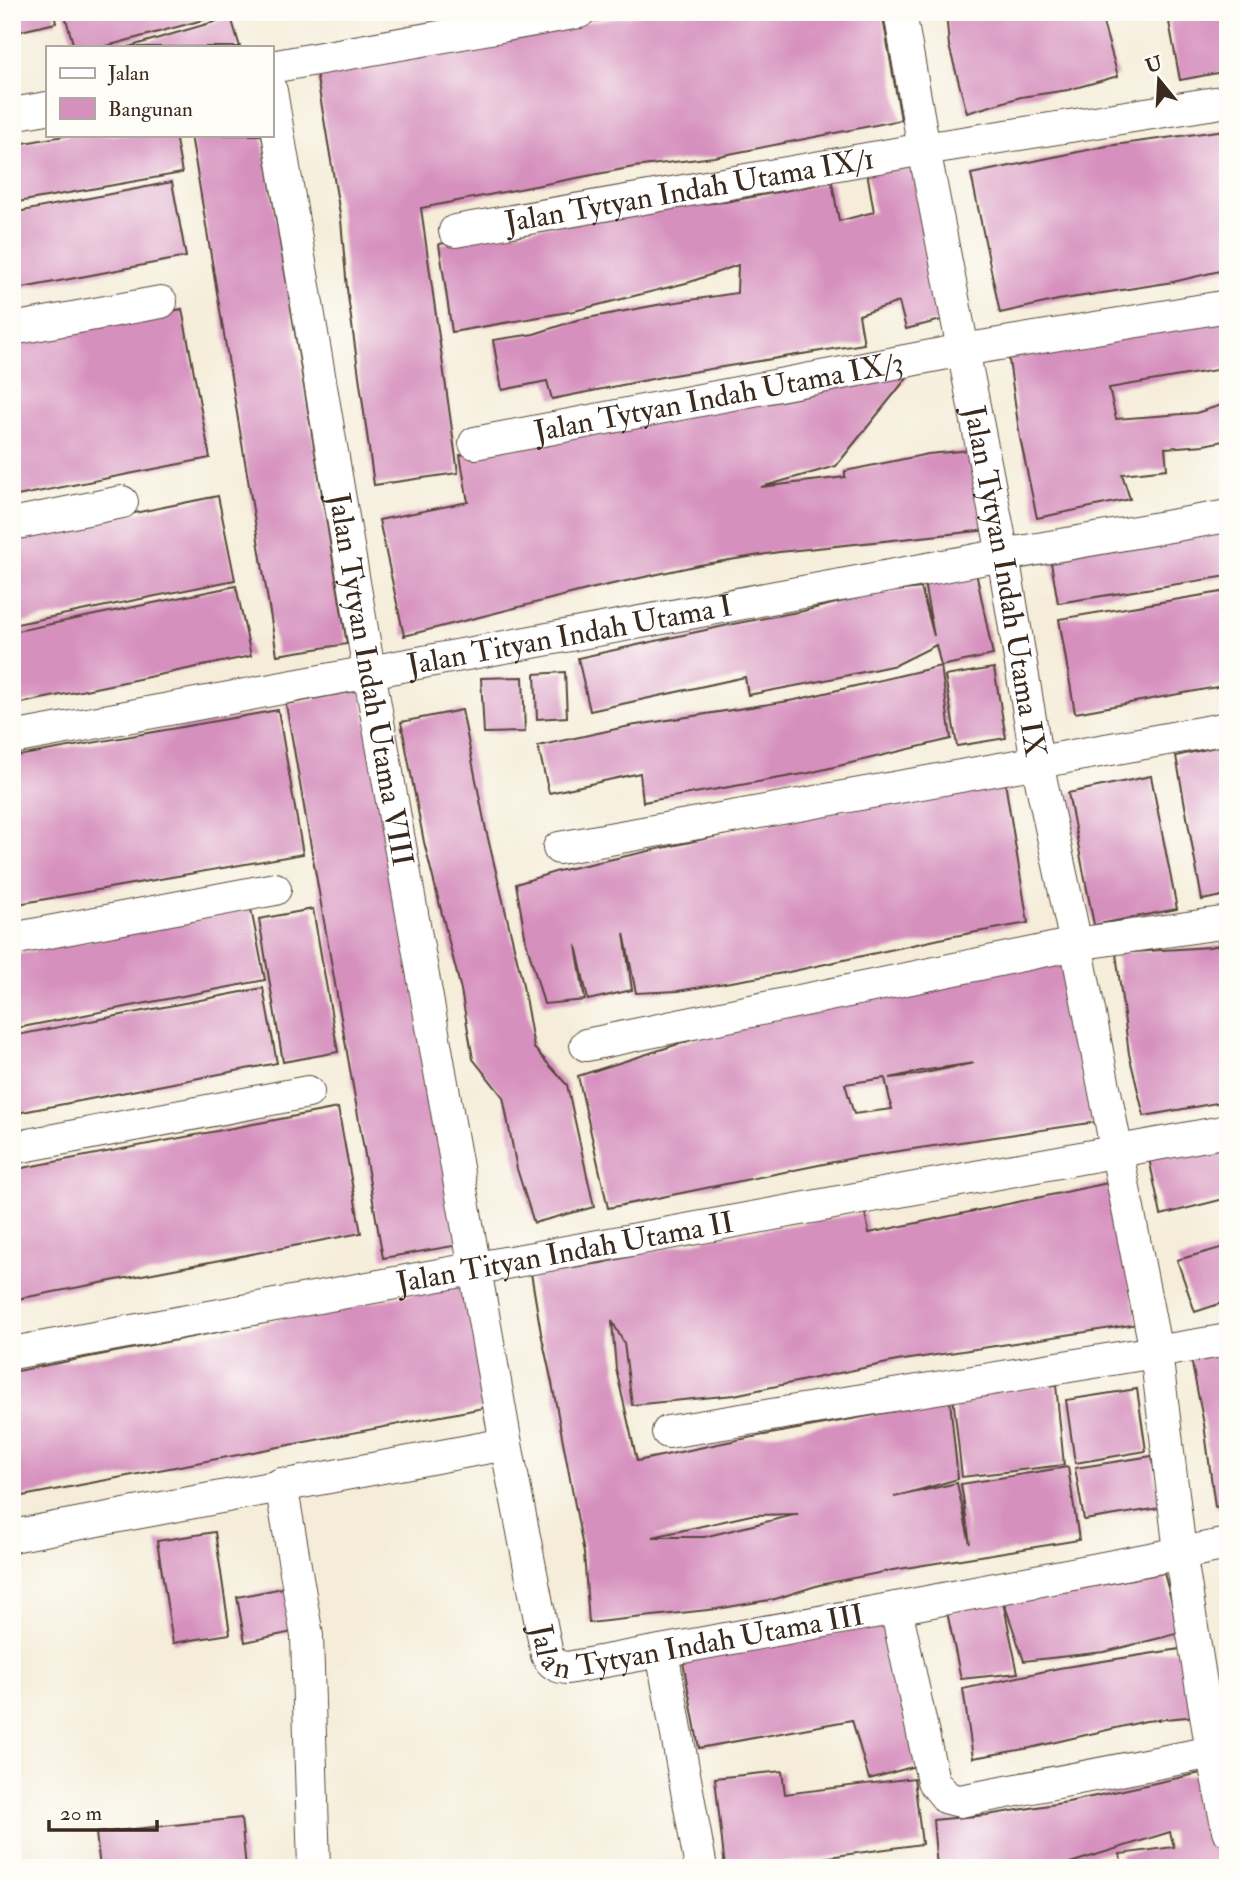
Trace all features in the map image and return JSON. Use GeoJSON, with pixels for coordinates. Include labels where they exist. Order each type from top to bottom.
{"type":"FeatureCollection","features":[{"type":"Feature","properties":{"kind":"street"},"geometry":{"type":"LineString","coordinates":[[273,67],[579,12]]}},
{"type":"Feature","properties":{"kind":"street","name":"Jalan Tytyan Indah Utama IX"},"geometry":{"type":"LineString","coordinates":[[900,12],[1003,555],[1037,762],[1076,944],[1156,1352],[1180,1552],[1220,1750],[1228,1830]]}},
{"type":"Feature","properties":{"kind":"street","name":"Jalan Tytyan Indah Utama IX/1"},"geometry":{"type":"LineString","coordinates":[[454,231],[924,149],[1228,101]]}},
{"type":"Feature","properties":{"kind":"street","name":"Jalan Tytyan Indah Utama VIII"},"geometry":{"type":"LineString","coordinates":[[273,103],[369,671],[475,1268]]}},
{"type":"Feature","properties":{"kind":"street"},"geometry":{"type":"LineString","coordinates":[[12,114],[46,108]]}},
{"type":"Feature","properties":{"kind":"street"},"geometry":{"type":"LineString","coordinates":[[12,329],[161,302]]}},
{"type":"Feature","properties":{"kind":"street","name":"Jalan Tytyan Indah Utama IX/3"},"geometry":{"type":"LineString","coordinates":[[475,443],[963,350],[1228,306]]}},
{"type":"Feature","properties":{"kind":"street"},"geometry":{"type":"LineString","coordinates":[[12,524],[122,502]]}},
{"type":"Feature","properties":{"kind":"street","name":"Jalan Tityan Indah Utama I"},"geometry":{"type":"LineString","coordinates":[[12,738],[1228,516]]}},
{"type":"Feature","properties":{"kind":"street"},"geometry":{"type":"LineString","coordinates":[[559,848],[1228,728]]}},
{"type":"Feature","properties":{"kind":"street"},"geometry":{"type":"LineString","coordinates":[[12,939],[275,889]]}},
{"type":"Feature","properties":{"kind":"street"},"geometry":{"type":"LineString","coordinates":[[586,1045],[1076,944],[1228,922]]}},
{"type":"Feature","properties":{"kind":"street"},"geometry":{"type":"LineString","coordinates":[[12,1148],[308,1092]]}},
{"type":"Feature","properties":{"kind":"street","name":"Jalan Tityan Indah Utama II"},"geometry":{"type":"LineString","coordinates":[[12,1353],[1228,1131]]}},
{"type":"Feature","properties":{"kind":"street","name":"Jalan Tytyan Indah Utama III"},"geometry":{"type":"LineString","coordinates":[[475,1268],[547,1655],[558,1667],[567,1668],[662,1652],[1228,1544]]}},
{"type":"Feature","properties":{"kind":"street"},"geometry":{"type":"LineString","coordinates":[[668,1433],[1228,1339]]}},
{"type":"Feature","properties":{"kind":"street"},"geometry":{"type":"LineString","coordinates":[[12,1536],[506,1444]]}},
{"type":"Feature","properties":{"kind":"street"},"geometry":{"type":"LineString","coordinates":[[281,1484],[307,1636],[314,1868]]}},
{"type":"Feature","properties":{"kind":"street"},"geometry":{"type":"LineString","coordinates":[[896,1608],[933,1781],[947,1798],[960,1801],[1220,1750]]}},
{"type":"Feature","properties":{"kind":"street"},"geometry":{"type":"LineString","coordinates":[[662,1652],[701,1868]]}},
{"type":"Feature","properties":{"kind":"building"},"geometry":{"type":"Polygon","coordinates":[[[12,12],[54,12],[56,23],[12,33],[12,12]]]}},
{"type":"Feature","properties":{"kind":"building"},"geometry":{"type":"Polygon","coordinates":[[[64,12],[213,12],[214,17],[107,46],[74,46],[64,12]]]}},
{"type":"Feature","properties":{"kind":"building"},"geometry":{"type":"Polygon","coordinates":[[[654,12],[882,12],[901,120],[714,157],[634,167],[421,208],[458,473],[374,485],[347,289],[341,220],[316,72],[483,38],[654,12]]]}},
{"type":"Feature","properties":{"kind":"building"},"geometry":{"type":"Polygon","coordinates":[[[946,12],[1100,12],[1118,76],[1068,90],[1021,97],[967,113],[949,46],[946,12]]]}},
{"type":"Feature","properties":{"kind":"building"},"geometry":{"type":"Polygon","coordinates":[[[1228,12],[1228,71],[1180,80],[1169,22],[1228,12]]]}},
{"type":"Feature","properties":{"kind":"building"},"geometry":{"type":"Polygon","coordinates":[[[231,17],[240,46],[131,46],[231,17]]]}},
{"type":"Feature","properties":{"kind":"building"},"geometry":{"type":"Polygon","coordinates":[[[1228,130],[1228,269],[1173,282],[1058,300],[1000,313],[971,174],[1107,146],[1228,130]]]}},
{"type":"Feature","properties":{"kind":"building"},"geometry":{"type":"Polygon","coordinates":[[[64,136],[175,136],[182,173],[12,203],[12,145],[64,136]]]}},
{"type":"Feature","properties":{"kind":"building"},"geometry":{"type":"Polygon","coordinates":[[[191,136],[262,136],[347,644],[277,655],[191,136]]]}},
{"type":"Feature","properties":{"kind":"building"},"geometry":{"type":"Polygon","coordinates":[[[915,161],[949,318],[906,329],[899,302],[859,315],[864,344],[667,376],[552,399],[547,381],[502,390],[493,340],[534,334],[577,320],[737,293],[738,265],[690,282],[574,311],[452,332],[439,244],[675,206],[725,202],[832,182],[839,221],[874,212],[867,172],[915,161]]]}},
{"type":"Feature","properties":{"kind":"building"},"geometry":{"type":"Polygon","coordinates":[[[172,182],[186,257],[12,290],[12,213],[172,182]]]}},
{"type":"Feature","properties":{"kind":"building"},"geometry":{"type":"Polygon","coordinates":[[[182,309],[210,458],[12,497],[12,342],[182,309]]]}},
{"type":"Feature","properties":{"kind":"building"},"geometry":{"type":"Polygon","coordinates":[[[1228,313],[1228,368],[1109,388],[1116,419],[1196,413],[1228,403],[1228,440],[1165,448],[1167,469],[1122,474],[1130,499],[1037,518],[1020,438],[1008,353],[1228,313]]]}},
{"type":"Feature","properties":{"kind":"building"},"geometry":{"type":"Polygon","coordinates":[[[914,369],[836,466],[761,487],[845,477],[845,471],[928,454],[971,450],[987,530],[779,552],[699,565],[590,589],[404,636],[379,520],[468,502],[460,455],[914,369]]]}},
{"type":"Feature","properties":{"kind":"building"},"geometry":{"type":"Polygon","coordinates":[[[218,496],[235,580],[12,625],[12,538],[218,496]]]}},
{"type":"Feature","properties":{"kind":"building"},"geometry":{"type":"Polygon","coordinates":[[[1228,524],[1228,576],[1058,603],[1049,551],[1228,524]]]}},
{"type":"Feature","properties":{"kind":"building"},"geometry":{"type":"Polygon","coordinates":[[[976,572],[993,655],[941,666],[936,645],[896,665],[748,695],[745,677],[590,711],[578,658],[878,593],[921,588],[934,636],[924,583],[976,572]]]}},
{"type":"Feature","properties":{"kind":"building"},"geometry":{"type":"Polygon","coordinates":[[[236,586],[251,656],[12,705],[12,632],[236,586]]]}},
{"type":"Feature","properties":{"kind":"building"},"geometry":{"type":"Polygon","coordinates":[[[1228,591],[1228,685],[1075,713],[1059,619],[1228,591]]]}},
{"type":"Feature","properties":{"kind":"building"},"geometry":{"type":"Polygon","coordinates":[[[941,666],[951,739],[809,773],[643,802],[640,773],[549,793],[538,746],[630,726],[795,700],[941,666]]]}},
{"type":"Feature","properties":{"kind":"building"},"geometry":{"type":"Polygon","coordinates":[[[994,668],[1006,738],[957,746],[945,676],[994,668]]]}},
{"type":"Feature","properties":{"kind":"building"},"geometry":{"type":"Polygon","coordinates":[[[565,672],[567,717],[537,719],[535,674],[565,672]]]}},
{"type":"Feature","properties":{"kind":"building"},"geometry":{"type":"Polygon","coordinates":[[[523,677],[525,732],[484,733],[481,678],[523,677]]]}},
{"type":"Feature","properties":{"kind":"building"},"geometry":{"type":"Polygon","coordinates":[[[361,690],[459,1245],[383,1258],[286,704],[361,690]]]}},
{"type":"Feature","properties":{"kind":"building"},"geometry":{"type":"Polygon","coordinates":[[[278,710],[303,854],[12,905],[12,757],[278,710]]]}},
{"type":"Feature","properties":{"kind":"building"},"geometry":{"type":"Polygon","coordinates":[[[462,710],[486,830],[522,980],[534,1048],[567,1085],[594,1207],[534,1223],[517,1169],[503,1097],[473,1059],[461,990],[424,842],[401,722],[462,710]]]}},
{"type":"Feature","properties":{"kind":"building"},"geometry":{"type":"Polygon","coordinates":[[[1228,744],[1228,895],[1202,900],[1176,756],[1228,744]]]}},
{"type":"Feature","properties":{"kind":"building"},"geometry":{"type":"Polygon","coordinates":[[[1151,776],[1177,909],[1094,925],[1068,793],[1151,776]]]}},
{"type":"Feature","properties":{"kind":"building"},"geometry":{"type":"Polygon","coordinates":[[[1005,782],[1028,923],[949,937],[789,972],[678,991],[636,993],[624,933],[632,990],[588,1000],[576,945],[585,1000],[544,1004],[526,941],[516,884],[558,871],[808,816],[1005,782]]]}},
{"type":"Feature","properties":{"kind":"building"},"geometry":{"type":"Polygon","coordinates":[[[251,909],[265,980],[12,1029],[12,955],[251,909]]]}},
{"type":"Feature","properties":{"kind":"building"},"geometry":{"type":"Polygon","coordinates":[[[313,909],[338,1052],[283,1062],[259,919],[313,909]]]}},
{"type":"Feature","properties":{"kind":"building"},"geometry":{"type":"Polygon","coordinates":[[[1228,943],[1228,1101],[1144,1116],[1129,1054],[1116,953],[1210,947],[1228,943]]]}},
{"type":"Feature","properties":{"kind":"building"},"geometry":{"type":"Polygon","coordinates":[[[1068,954],[1097,1122],[858,1157],[608,1208],[578,1076],[710,1034],[1068,954]],[[974,1063],[921,1071],[890,1078],[915,1075],[974,1063]],[[885,1078],[845,1084],[854,1114],[892,1109],[885,1078]]]}},
{"type":"Feature","properties":{"kind":"building"},"geometry":{"type":"Polygon","coordinates":[[[263,988],[277,1063],[12,1114],[12,1036],[263,988]]]}},
{"type":"Feature","properties":{"kind":"building"},"geometry":{"type":"Polygon","coordinates":[[[338,1108],[361,1233],[12,1300],[12,1170],[338,1108]]]}},
{"type":"Feature","properties":{"kind":"building"},"geometry":{"type":"Polygon","coordinates":[[[1228,1136],[1228,1198],[1161,1215],[1148,1154],[1228,1136]]]}},
{"type":"Feature","properties":{"kind":"building"},"geometry":{"type":"Polygon","coordinates":[[[1108,1183],[1138,1324],[897,1361],[734,1395],[632,1405],[624,1343],[612,1321],[616,1369],[637,1461],[950,1401],[958,1479],[894,1497],[957,1483],[970,1544],[961,1484],[1068,1467],[1079,1540],[893,1570],[819,1585],[775,1599],[717,1609],[589,1623],[584,1553],[531,1273],[601,1263],[712,1238],[865,1213],[869,1233],[1108,1183]],[[798,1514],[751,1515],[653,1537],[704,1537],[798,1514]]]}},
{"type":"Feature","properties":{"kind":"building"},"geometry":{"type":"Polygon","coordinates":[[[1228,1246],[1228,1301],[1195,1312],[1177,1260],[1228,1246]]]}},
{"type":"Feature","properties":{"kind":"building"},"geometry":{"type":"Polygon","coordinates":[[[470,1283],[494,1406],[12,1498],[12,1372],[470,1283]]]}},
{"type":"Feature","properties":{"kind":"building"},"geometry":{"type":"Polygon","coordinates":[[[1228,1349],[1228,1505],[1215,1507],[1204,1424],[1190,1354],[1228,1349]]]}},
{"type":"Feature","properties":{"kind":"building"},"geometry":{"type":"Polygon","coordinates":[[[1056,1385],[1064,1465],[962,1477],[953,1396],[1056,1385]]]}},
{"type":"Feature","properties":{"kind":"building"},"geometry":{"type":"Polygon","coordinates":[[[1137,1389],[1146,1451],[1075,1463],[1066,1400],[1137,1389]]]}},
{"type":"Feature","properties":{"kind":"building"},"geometry":{"type":"Polygon","coordinates":[[[1152,1456],[1160,1508],[1084,1520],[1075,1468],[1152,1456]]]}},
{"type":"Feature","properties":{"kind":"building"},"geometry":{"type":"Polygon","coordinates":[[[215,1532],[230,1634],[173,1643],[157,1541],[215,1532]]]}},
{"type":"Feature","properties":{"kind":"building"},"geometry":{"type":"Polygon","coordinates":[[[1164,1573],[1180,1633],[1104,1652],[1024,1661],[1004,1603],[1164,1573]]]}},
{"type":"Feature","properties":{"kind":"building"},"geometry":{"type":"Polygon","coordinates":[[[293,1586],[302,1630],[245,1642],[237,1597],[293,1586]]]}},
{"type":"Feature","properties":{"kind":"building"},"geometry":{"type":"Polygon","coordinates":[[[1003,1602],[1018,1673],[961,1679],[947,1612],[1003,1602]]]}},
{"type":"Feature","properties":{"kind":"building"},"geometry":{"type":"Polygon","coordinates":[[[885,1624],[919,1765],[869,1779],[852,1720],[699,1748],[683,1662],[885,1624]]]}},
{"type":"Feature","properties":{"kind":"building"},"geometry":{"type":"Polygon","coordinates":[[[1180,1649],[1196,1716],[1146,1721],[1030,1748],[973,1758],[963,1689],[1059,1668],[1180,1649]]]}},
{"type":"Feature","properties":{"kind":"building"},"geometry":{"type":"Polygon","coordinates":[[[782,1771],[785,1794],[914,1778],[922,1844],[793,1862],[725,1868],[715,1778],[782,1771]]]}},
{"type":"Feature","properties":{"kind":"building"},"geometry":{"type":"Polygon","coordinates":[[[1210,1771],[1226,1839],[1228,1868],[1122,1868],[1120,1854],[1174,1847],[1170,1832],[1054,1868],[937,1868],[933,1820],[987,1815],[1068,1802],[1210,1771]]]}},
{"type":"Feature","properties":{"kind":"building"},"geometry":{"type":"Polygon","coordinates":[[[241,1818],[246,1868],[100,1868],[96,1833],[241,1818]]]}}]}
